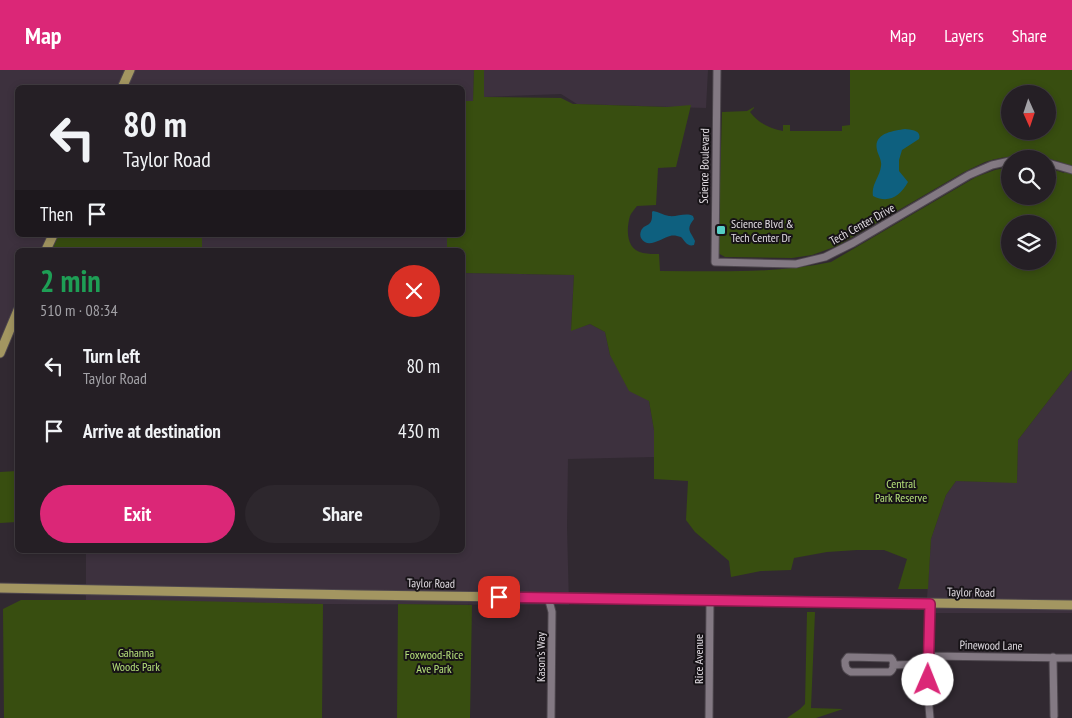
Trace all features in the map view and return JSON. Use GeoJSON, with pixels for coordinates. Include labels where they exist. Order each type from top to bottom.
{"type":"FeatureCollection","features":[{"type":"Feature","properties":{"kind":"main road"},"geometry":{"type":"LineString","coordinates":[[123,85],[130,70]]}},
{"type":"Feature","properties":{"kind":"main road"},"geometry":{"type":"LineString","coordinates":[[0,353],[15,317]]}},
{"type":"Feature","properties":{"kind":"main road","name":"Taylor Road"},"geometry":{"type":"LineString","coordinates":[[0,588],[1072,605]]}},
{"type":"Feature","properties":{"kind":"street","name":"Science Boulevard"},"geometry":{"type":"LineString","coordinates":[[714,262],[717,70]]}},
{"type":"Feature","properties":{"kind":"street","name":"Tech Center Drive"},"geometry":{"type":"LineString","coordinates":[[714,262],[796,264],[825,257],[853,243],[969,175],[1001,163]]}},
{"type":"Feature","properties":{"kind":"street"},"geometry":{"type":"LineString","coordinates":[[1056,165],[1072,170]]}},
{"type":"Feature","properties":{"kind":"street","name":"Kason's Way"},"geometry":{"type":"LineString","coordinates":[[548,597],[552,612],[551,718]]}},
{"type":"Feature","properties":{"kind":"street","name":"Rice Avenue"},"geometry":{"type":"LineString","coordinates":[[709,718],[710,600]]}},
{"type":"Feature","properties":{"kind":"street"},"geometry":{"type":"LineString","coordinates":[[930,604],[928,694],[930,718]]}},
{"type":"Feature","properties":{"kind":"street","name":"Pinewood Lane"},"geometry":{"type":"LineString","coordinates":[[929,656],[1072,658]]}},
{"type":"Feature","properties":{"kind":"street"},"geometry":{"type":"LineString","coordinates":[[848,657],[888,658],[893,660],[893,665],[890,672],[851,672],[846,667],[845,661],[848,657]]}},
{"type":"Feature","properties":{"kind":"street"},"geometry":{"type":"LineString","coordinates":[[1053,657],[1054,716]]}},
{"type":"Feature","properties":{"kind":"street"},"geometry":{"type":"LineString","coordinates":[[893,665],[929,664]]}},
{"type":"Feature","properties":{"kind":"shaded area"},"geometry":{"type":"Polygon","coordinates":[[[0,70],[474,70],[473,101],[465,101],[465,85],[15,85],[15,237],[48,237],[43,248],[15,248],[15,306],[0,343],[0,70]]]}},
{"type":"Feature","properties":{"kind":"shaded area"},"geometry":{"type":"Polygon","coordinates":[[[484,70],[708,70],[706,108],[577,104],[561,94],[484,97],[484,70]]]}},
{"type":"Feature","properties":{"kind":"shaded area"},"geometry":{"type":"Polygon","coordinates":[[[202,237],[447,237],[447,248],[202,248],[202,237]]]}},
{"type":"Feature","properties":{"kind":"shaded area"},"geometry":{"type":"Polygon","coordinates":[[[465,273],[574,275],[571,330],[590,324],[605,332],[610,355],[649,401],[654,430],[654,457],[568,459],[569,605],[323,604],[86,600],[86,553],[465,553],[465,273]]]}},
{"type":"Feature","properties":{"kind":"shaded area"},"geometry":{"type":"Polygon","coordinates":[[[1072,370],[1072,613],[926,613],[931,539],[946,495],[956,481],[1017,482],[1018,440],[1072,370]]]}},
{"type":"Feature","properties":{"kind":"green space","name":"Central Park Reserve"},"geometry":{"type":"Polygon","coordinates":[[[474,70],[484,70],[484,97],[561,98],[573,104],[667,107],[691,105],[676,167],[658,168],[656,205],[637,206],[630,215],[629,239],[630,244],[637,251],[659,254],[660,271],[724,271],[767,270],[831,262],[976,177],[1001,169],[1001,205],[1056,205],[1056,170],[1064,173],[1069,165],[1056,160],[1056,150],[1001,150],[1001,158],[985,162],[964,172],[837,246],[812,255],[792,258],[725,257],[718,253],[722,112],[747,111],[754,107],[750,112],[757,119],[769,127],[778,130],[783,131],[783,125],[790,125],[790,131],[842,131],[842,126],[850,125],[850,70],[1072,70],[1072,370],[1018,440],[1017,483],[956,481],[946,495],[931,539],[928,589],[898,589],[907,559],[884,550],[827,552],[794,558],[791,570],[761,571],[731,577],[729,561],[695,532],[686,520],[688,481],[654,479],[654,430],[649,401],[629,391],[610,355],[605,332],[590,324],[571,331],[574,275],[465,273],[465,248],[447,248],[447,237],[465,237],[465,101],[473,101],[474,70]]]}},
{"type":"Feature","properties":{"kind":"green space"},"geometry":{"type":"Polygon","coordinates":[[[57,237],[202,237],[202,248],[52,248],[57,237]]]}},
{"type":"Feature","properties":{"kind":"green space"},"geometry":{"type":"Polygon","coordinates":[[[15,471],[15,522],[0,523],[0,472],[15,471]]]}},
{"type":"Feature","properties":{"kind":"green space","name":"Gahanna Woods Park"},"geometry":{"type":"Polygon","coordinates":[[[21,600],[151,600],[323,604],[322,718],[4,718],[3,609],[21,600]]]}},
{"type":"Feature","properties":{"kind":"green space","name":"Foxwood-Rice Ave Park"},"geometry":{"type":"Polygon","coordinates":[[[398,604],[472,605],[470,718],[397,718],[398,604]]]}},
{"type":"Feature","properties":{"kind":"green space"},"geometry":{"type":"Polygon","coordinates":[[[807,612],[815,612],[811,708],[843,709],[816,718],[787,718],[805,704],[807,612]]]}},
{"type":"Feature","properties":{"kind":"water"},"geometry":{"type":"Polygon","coordinates":[[[905,129],[915,131],[920,136],[919,139],[902,150],[899,160],[899,171],[908,182],[898,195],[889,199],[873,196],[873,188],[881,166],[877,150],[878,140],[885,134],[905,129]]]}},
{"type":"Feature","properties":{"kind":"water"},"geometry":{"type":"Polygon","coordinates":[[[653,211],[669,216],[687,214],[693,216],[694,219],[689,228],[695,241],[694,245],[688,244],[681,237],[674,236],[651,243],[644,241],[640,235],[643,228],[650,223],[653,211]]]}},
{"type":"Feature","properties":{"kind":"place","name":"Science Blvd & Tech Center Dr"},"geometry":{"type":"Point","coordinates":[721,230]}},
{"type":"Feature","properties":{"kind":"route"},"geometry":{"type":"LineString","coordinates":[[499,597],[930,604],[928,680]]}}]}
